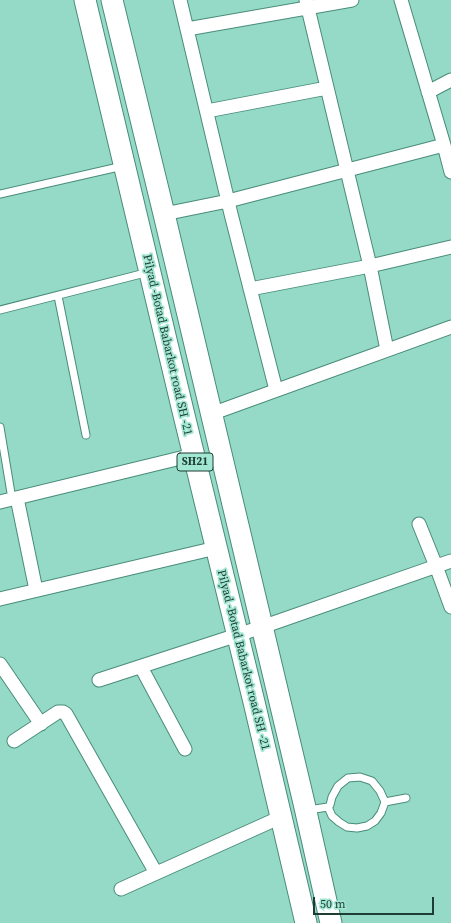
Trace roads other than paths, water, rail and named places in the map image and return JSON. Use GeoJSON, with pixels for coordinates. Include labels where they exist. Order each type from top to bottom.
{"type":"FeatureCollection","features":[{"type":"Feature","properties":{"kind":"main road","name":"Pilyad -Botad Babarkot road SH -21"},"geometry":{"type":"LineString","coordinates":[[85,0],[306,923]]}},
{"type":"Feature","properties":{"kind":"main road","name":"SH21"},"geometry":{"type":"LineString","coordinates":[[112,0],[331,923]]}},
{"type":"Feature","properties":{"kind":"street"},"geometry":{"type":"LineString","coordinates":[[180,0],[228,201],[276,390]]}},
{"type":"Feature","properties":{"kind":"street"},"geometry":{"type":"LineString","coordinates":[[187,30],[307,4],[352,0]]}},
{"type":"Feature","properties":{"kind":"street"},"geometry":{"type":"LineString","coordinates":[[401,0],[450,167]]}},
{"type":"Feature","properties":{"kind":"street"},"geometry":{"type":"LineString","coordinates":[[307,4],[370,266],[387,350]]}},
{"type":"Feature","properties":{"kind":"street"},"geometry":{"type":"LineString","coordinates":[[428,92],[451,80]]}},
{"type":"Feature","properties":{"kind":"street"},"geometry":{"type":"LineString","coordinates":[[207,111],[327,88]]}},
{"type":"Feature","properties":{"kind":"street"},"geometry":{"type":"LineString","coordinates":[[164,214],[228,201],[444,145]]}},
{"type":"Feature","properties":{"kind":"street"},"geometry":{"type":"LineString","coordinates":[[250,289],[370,266],[451,246]]}},
{"type":"Feature","properties":{"kind":"street"},"geometry":{"type":"LineString","coordinates":[[211,414],[451,327]]}},
{"type":"Feature","properties":{"kind":"street"},"geometry":{"type":"LineString","coordinates":[[36,590],[10,500],[194,455]]}},
{"type":"Feature","properties":{"kind":"street"},"geometry":{"type":"LineString","coordinates":[[419,524],[451,607]]}},
{"type":"Feature","properties":{"kind":"street"},"geometry":{"type":"LineString","coordinates":[[0,599],[216,548]]}},
{"type":"Feature","properties":{"kind":"street"},"geometry":{"type":"LineString","coordinates":[[99,680],[262,627],[451,561]]}},
{"type":"Feature","properties":{"kind":"street"},"geometry":{"type":"LineString","coordinates":[[0,664],[41,724]]}},
{"type":"Feature","properties":{"kind":"street"},"geometry":{"type":"LineString","coordinates":[[141,666],[185,749]]}},
{"type":"Feature","properties":{"kind":"street"},"geometry":{"type":"LineString","coordinates":[[14,742],[58,712],[63,712],[66,714],[156,873]]}},
{"type":"Feature","properties":{"kind":"street"},"geometry":{"type":"LineString","coordinates":[[121,889],[281,817]]}},
{"type":"Feature","properties":{"kind":"lane"},"geometry":{"type":"LineString","coordinates":[[0,194],[124,166]]}},
{"type":"Feature","properties":{"kind":"lane"},"geometry":{"type":"LineString","coordinates":[[0,310],[150,272]]}},
{"type":"Feature","properties":{"kind":"lane"},"geometry":{"type":"LineString","coordinates":[[58,296],[86,435]]}},
{"type":"Feature","properties":{"kind":"lane"},"geometry":{"type":"LineString","coordinates":[[0,427],[10,500]]}},
{"type":"Feature","properties":{"kind":"lane"},"geometry":{"type":"LineString","coordinates":[[360,777],[372,781],[380,791],[385,802],[381,813],[375,821],[367,826],[357,828],[348,827],[339,822],[332,816],[328,807],[338,786],[348,778],[360,777]]}},
{"type":"Feature","properties":{"kind":"lane"},"geometry":{"type":"LineString","coordinates":[[385,802],[406,798]]}},
{"type":"Feature","properties":{"kind":"lane"},"geometry":{"type":"LineString","coordinates":[[305,810],[328,807]]}}]}
